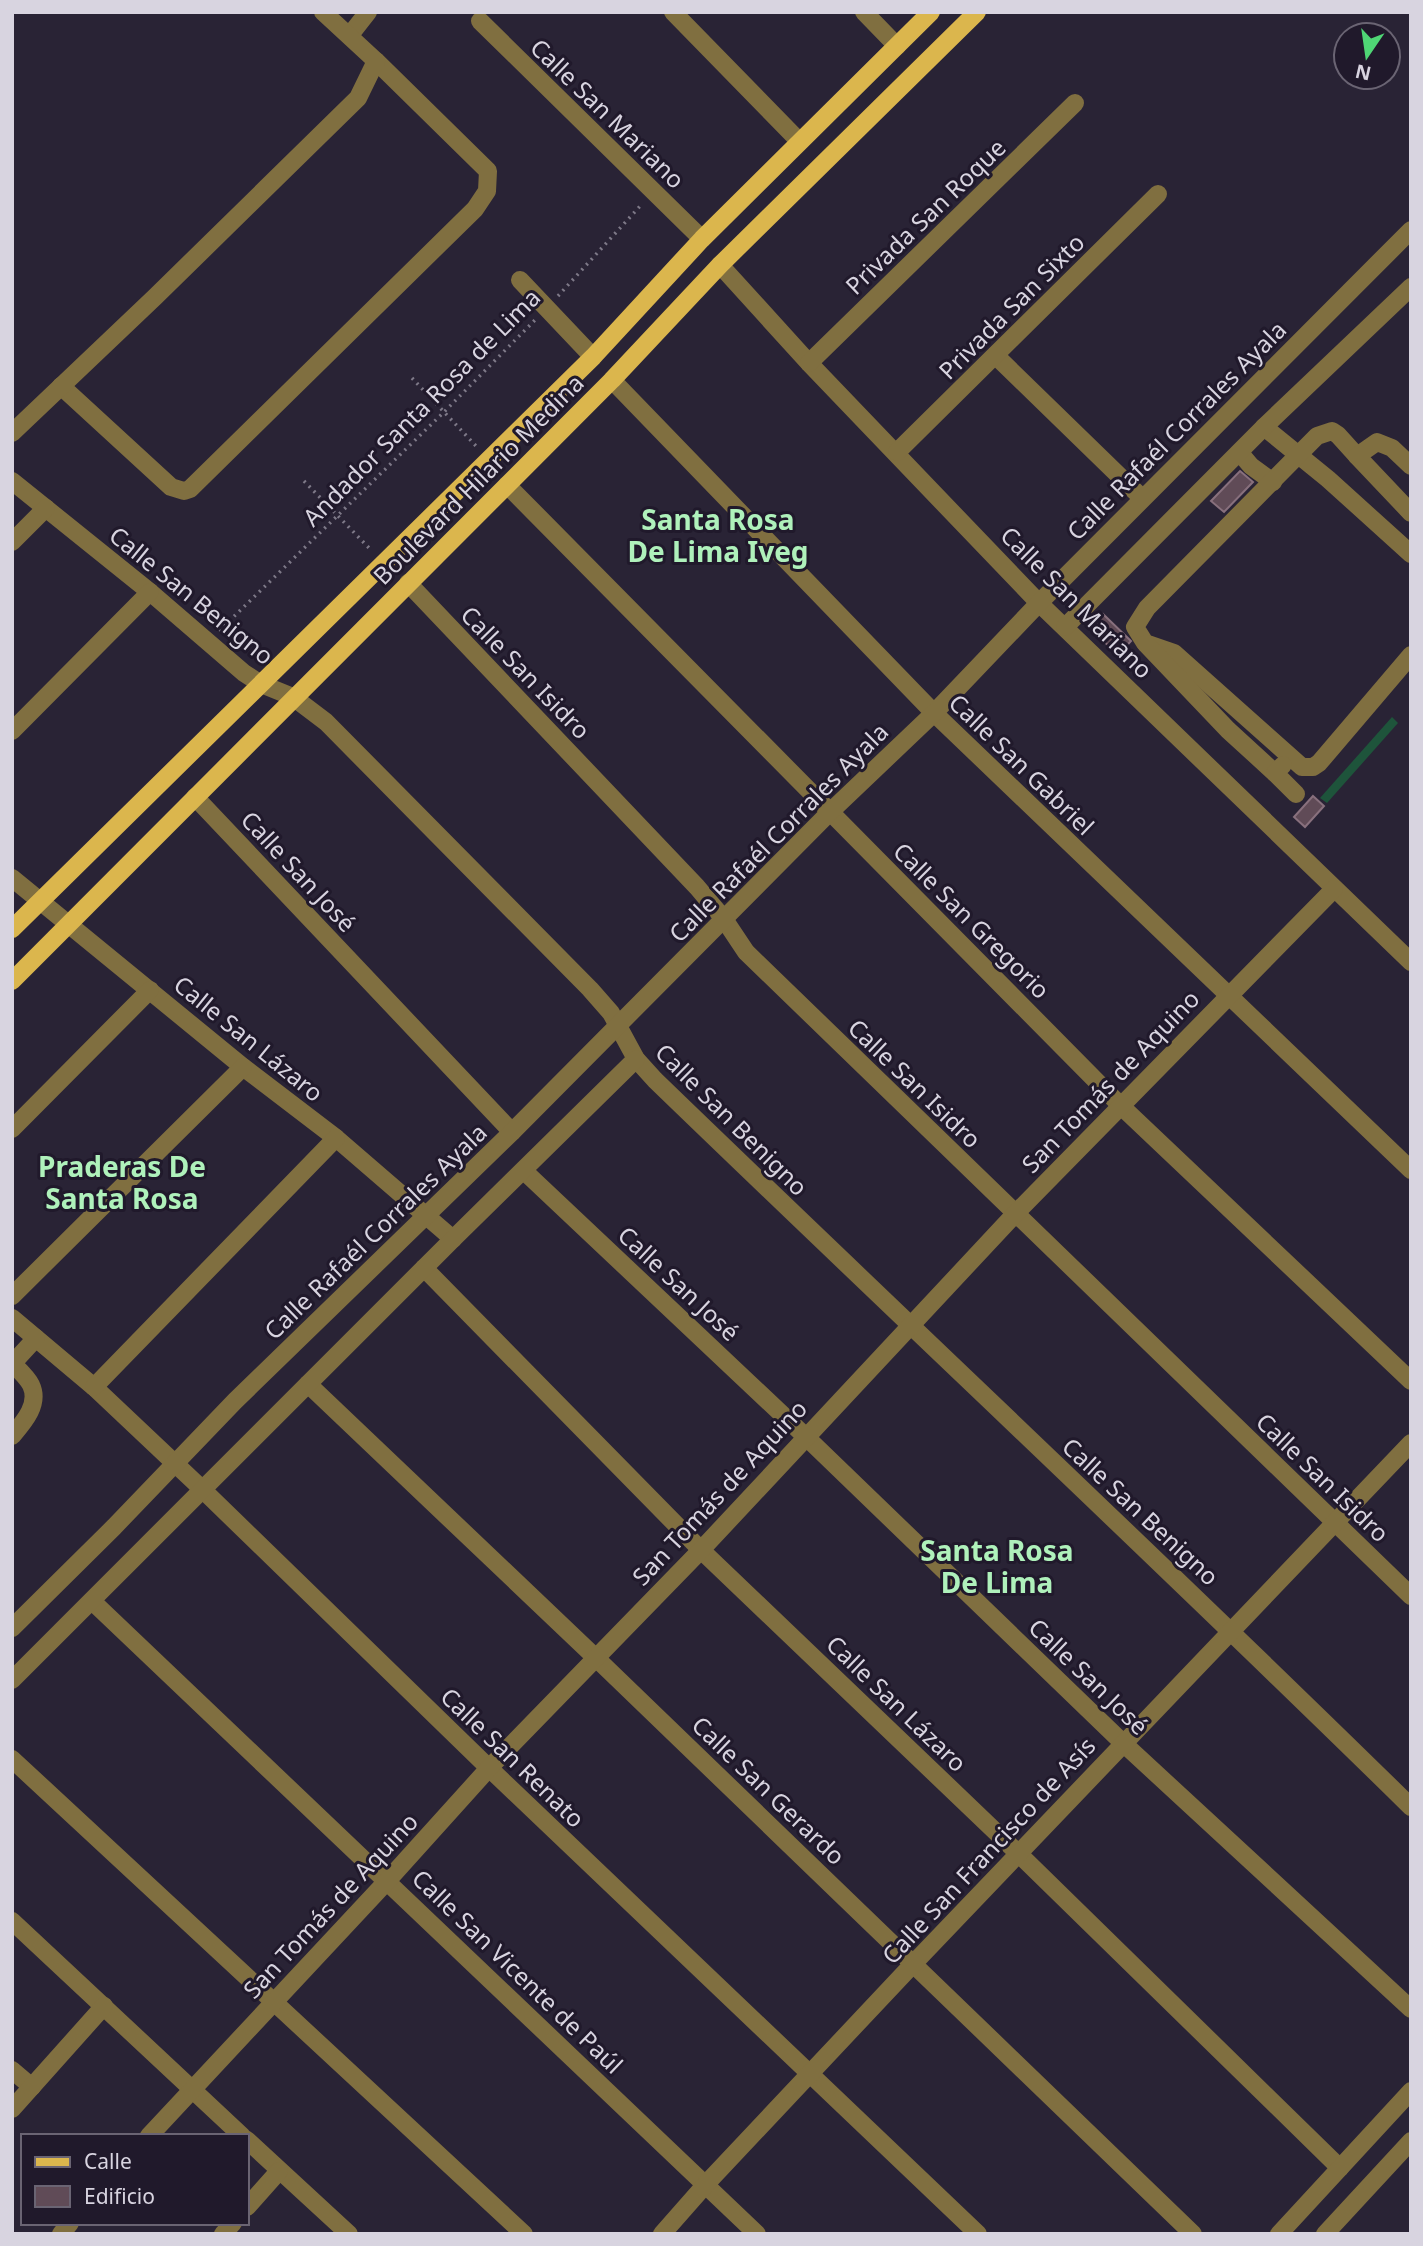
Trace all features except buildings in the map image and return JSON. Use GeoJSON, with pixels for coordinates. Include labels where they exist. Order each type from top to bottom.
{"type":"FeatureCollection","features":[{"type":"Feature","properties":{"kind":"main road","name":"Boulevard Hilario Medina"},"geometry":{"type":"LineString","coordinates":[[12,929],[593,357],[702,239],[931,12]]}},
{"type":"Feature","properties":{"kind":"main road","name":"Boulevard Hilario Medina"},"geometry":{"type":"LineString","coordinates":[[12,981],[612,380],[720,265],[977,12]]}},
{"type":"Feature","properties":{"kind":"street"},"geometry":{"type":"LineString","coordinates":[[61,386],[172,487],[184,491],[190,489],[475,209],[487,191],[488,171],[350,35],[323,12]]}},
{"type":"Feature","properties":{"kind":"street"},"geometry":{"type":"LineString","coordinates":[[350,35],[368,12]]}},
{"type":"Feature","properties":{"kind":"street"},"geometry":{"type":"LineString","coordinates":[[673,12],[799,141]]}},
{"type":"Feature","properties":{"kind":"street"},"geometry":{"type":"LineString","coordinates":[[864,12],[897,46]]}},
{"type":"Feature","properties":{"kind":"street","name":"Calle San Mariano"},"geometry":{"type":"LineString","coordinates":[[480,21],[702,239]]}},
{"type":"Feature","properties":{"kind":"street"},"geometry":{"type":"LineString","coordinates":[[12,433],[358,98],[376,61]]}},
{"type":"Feature","properties":{"kind":"street","name":"Privada San Roque"},"geometry":{"type":"LineString","coordinates":[[809,363],[1075,103]]}},
{"type":"Feature","properties":{"kind":"street","name":"Privada San Sixto"},"geometry":{"type":"LineString","coordinates":[[897,452],[1158,194]]}},
{"type":"Feature","properties":{"kind":"street","name":"Calle Rafaél Corrales Ayala"},"geometry":{"type":"LineString","coordinates":[[12,1628],[173,1464],[512,1132],[829,813],[934,713],[1142,498],[1411,230]]}},
{"type":"Feature","properties":{"kind":"street","name":"Calle San Mariano"},"geometry":{"type":"LineString","coordinates":[[720,265],[809,363],[1039,603],[1411,962]]}},
{"type":"Feature","properties":{"kind":"street"},"geometry":{"type":"LineString","coordinates":[[520,280],[593,357]]}},
{"type":"Feature","properties":{"kind":"street"},"geometry":{"type":"LineString","coordinates":[[1065,627],[1264,427],[1411,286]]}},
{"type":"Feature","properties":{"kind":"street"},"geometry":{"type":"LineString","coordinates":[[996,356],[1142,498]]}},
{"type":"Feature","properties":{"kind":"street","name":"Calle San Gabriel"},"geometry":{"type":"LineString","coordinates":[[612,380],[934,713],[1411,1170]]}},
{"type":"Feature","properties":{"kind":"street"},"geometry":{"type":"LineString","coordinates":[[1264,427],[1411,554]]}},
{"type":"Feature","properties":{"kind":"street"},"geometry":{"type":"LineString","coordinates":[[1411,513],[1338,435],[1332,431],[1317,436],[1147,608],[1135,627],[1145,643],[1169,659],[1200,688],[1244,714],[1301,767],[1307,768],[1319,763],[1411,655]]}},
{"type":"Feature","properties":{"kind":"street"},"geometry":{"type":"LineString","coordinates":[[1357,456],[1377,442],[1384,443],[1411,466]]}},
{"type":"Feature","properties":{"kind":"street"},"geometry":{"type":"LineString","coordinates":[[1240,453],[1251,466],[1273,482]]}},
{"type":"Feature","properties":{"kind":"street","name":"Calle San Benigno"},"geometry":{"type":"LineString","coordinates":[[12,481],[150,592],[231,663],[261,684],[293,697],[311,709],[346,742],[590,989],[618,1025],[636,1059],[655,1080],[911,1328],[1232,1631],[1411,1807]]}},
{"type":"Feature","properties":{"kind":"street","name":"Calle San Gregorio"},"geometry":{"type":"LineString","coordinates":[[507,485],[1121,1105],[1411,1381]]}},
{"type":"Feature","properties":{"kind":"street"},"geometry":{"type":"LineString","coordinates":[[12,542],[46,508]]}},
{"type":"Feature","properties":{"kind":"street","name":"Calle San Isidro"},"geometry":{"type":"LineString","coordinates":[[408,583],[697,887],[755,961],[1411,1596]]}},
{"type":"Feature","properties":{"kind":"street"},"geometry":{"type":"LineString","coordinates":[[12,731],[150,592]]}},
{"type":"Feature","properties":{"kind":"street"},"geometry":{"type":"LineString","coordinates":[[1200,688],[1228,730],[1296,794]]}},
{"type":"Feature","properties":{"kind":"street"},"geometry":{"type":"LineString","coordinates":[[1228,730],[1244,714]]}},
{"type":"Feature","properties":{"kind":"street"},"geometry":{"type":"LineString","coordinates":[[1275,773],[1290,757]]}},
{"type":"Feature","properties":{"kind":"street","name":"Calle San José"},"geometry":{"type":"LineString","coordinates":[[195,797],[512,1132]]}},
{"type":"Feature","properties":{"kind":"street","name":"Calle San Lázaro"},"geometry":{"type":"LineString","coordinates":[[12,878],[335,1138],[453,1239]]}},
{"type":"Feature","properties":{"kind":"street","name":"San Tomás de Aquino"},"geometry":{"type":"LineString","coordinates":[[151,2134],[489,1768],[911,1328],[1015,1214],[1334,889]]}},
{"type":"Feature","properties":{"kind":"street"},"geometry":{"type":"LineString","coordinates":[[12,1129],[150,990]]}},
{"type":"Feature","properties":{"kind":"street"},"geometry":{"type":"LineString","coordinates":[[12,1680],[636,1059]]}},
{"type":"Feature","properties":{"kind":"street"},"geometry":{"type":"LineString","coordinates":[[12,1296],[243,1066]]}},
{"type":"Feature","properties":{"kind":"street"},"geometry":{"type":"LineString","coordinates":[[94,1387],[335,1138]]}},
{"type":"Feature","properties":{"kind":"street","name":"Calle San José"},"geometry":{"type":"LineString","coordinates":[[524,1171],[806,1436],[1123,1743],[1411,2009]]}},
{"type":"Feature","properties":{"kind":"street","name":"Calle San Lázaro"},"geometry":{"type":"LineString","coordinates":[[424,1268],[701,1549],[1020,1855],[1340,2168]]}},
{"type":"Feature","properties":{"kind":"street","name":"Calle San Renato"},"geometry":{"type":"LineString","coordinates":[[12,1318],[94,1387],[202,1489],[489,1768],[978,2234]]}},
{"type":"Feature","properties":{"kind":"street"},"geometry":{"type":"LineString","coordinates":[[12,1436],[32,1409],[33,1398],[31,1385],[13,1363],[36,1338]]}},
{"type":"Feature","properties":{"kind":"street","name":"Calle San Gerardo"},"geometry":{"type":"LineString","coordinates":[[308,1384],[914,1963],[1193,2234]]}},
{"type":"Feature","properties":{"kind":"street","name":"Calle San Francisco de Asís"},"geometry":{"type":"LineString","coordinates":[[662,2234],[914,1963],[1411,1443]]}},
{"type":"Feature","properties":{"kind":"street","name":"Calle San Vicente de Paúl"},"geometry":{"type":"LineString","coordinates":[[92,1601],[757,2234]]}},
{"type":"Feature","properties":{"kind":"street"},"geometry":{"type":"LineString","coordinates":[[12,1759],[524,2234]]}},
{"type":"Feature","properties":{"kind":"street"},"geometry":{"type":"LineString","coordinates":[[12,1921],[240,2134]]}},
{"type":"Feature","properties":{"kind":"street"},"geometry":{"type":"LineString","coordinates":[[12,2109],[104,2006]]}},
{"type":"Feature","properties":{"kind":"street"},"geometry":{"type":"LineString","coordinates":[[12,2070],[32,2087]]}},
{"type":"Feature","properties":{"kind":"street"},"geometry":{"type":"LineString","coordinates":[[1279,2234],[1411,2091]]}},
{"type":"Feature","properties":{"kind":"street"},"geometry":{"type":"LineString","coordinates":[[248,2141],[349,2234]]}},
{"type":"Feature","properties":{"kind":"street"},"geometry":{"type":"LineString","coordinates":[[1325,2234],[1408,2149]]}},
{"type":"Feature","properties":{"kind":"street"},"geometry":{"type":"LineString","coordinates":[[248,2206],[279,2171]]}},
{"type":"Feature","properties":{"kind":"path","name":"Andador Santa Rosa de Lima"},"geometry":{"type":"LineString","coordinates":[[207,642],[444,412],[548,307],[654,192]]}},
{"type":"Feature","properties":{"kind":"path"},"geometry":{"type":"LineString","coordinates":[[412,378],[488,459]]}},
{"type":"Feature","properties":{"kind":"path"},"geometry":{"type":"LineString","coordinates":[[304,481],[384,565]]}},
{"type":"Feature","properties":{"kind":"green space"},"geometry":{"type":"Polygon","coordinates":[[[1392,717],[1398,723],[1327,803],[1320,798],[1392,717]]]}},
{"type":"Feature","properties":{"kind":"district","name":"Santa Rosa De Lima Iveg"},"geometry":{"type":"Point","coordinates":[718,535]}},
{"type":"Feature","properties":{"kind":"district","name":"Praderas De Santa Rosa"},"geometry":{"type":"Point","coordinates":[122,1182]}},
{"type":"Feature","properties":{"kind":"district","name":"Santa Rosa De Lima"},"geometry":{"type":"Point","coordinates":[997,1566]}}]}
